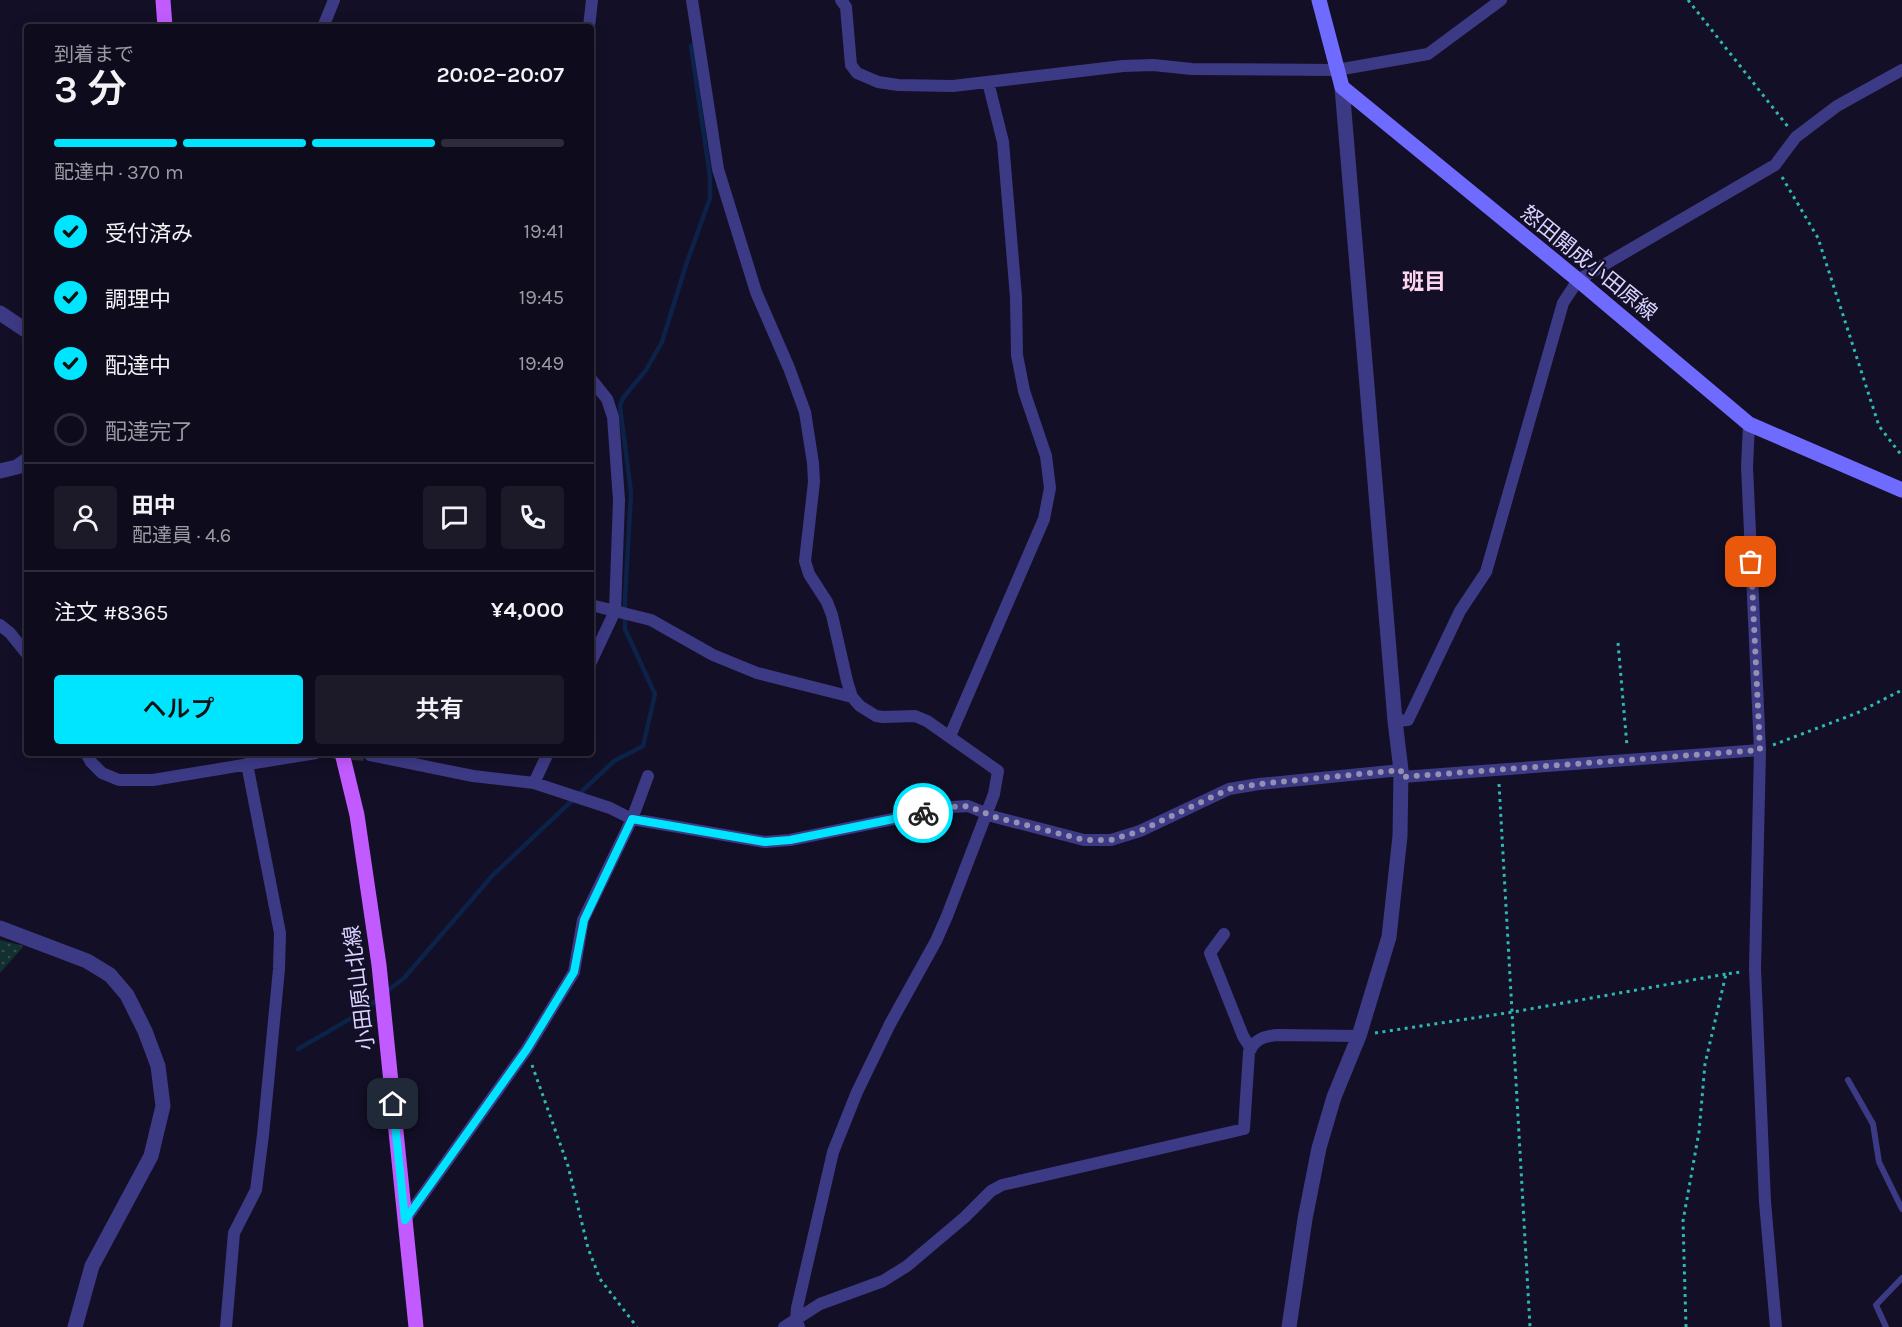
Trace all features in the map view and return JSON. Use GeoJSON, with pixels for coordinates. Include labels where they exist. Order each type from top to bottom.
{"type":"FeatureCollection","features":[{"type":"Feature","properties":{"kind":"main road"},"geometry":{"type":"LineString","coordinates":[[164,0],[165,24]]}},
{"type":"Feature","properties":{"kind":"main road"},"geometry":{"type":"LineString","coordinates":[[1319,0],[1342,87]]}},
{"type":"Feature","properties":{"kind":"main road","name":"怒田開成小田原線"},"geometry":{"type":"LineString","coordinates":[[1342,87],[1578,280],[1749,424],[1902,490]]}},
{"type":"Feature","properties":{"kind":"main road","name":"小田原山北線"},"geometry":{"type":"LineString","coordinates":[[343,756],[357,815],[381,986],[416,1327]]}},
{"type":"Feature","properties":{"kind":"street"},"geometry":{"type":"LineString","coordinates":[[324,24],[334,0]]}},
{"type":"Feature","properties":{"kind":"street"},"geometry":{"type":"LineString","coordinates":[[589,24],[592,0]]}},
{"type":"Feature","properties":{"kind":"street"},"geometry":{"type":"LineString","coordinates":[[692,0],[718,169],[756,292],[789,368],[805,412],[814,482],[805,561],[809,574],[830,608],[852,697],[860,706],[876,716],[915,716],[927,721],[998,771],[994,794],[947,916],[885,1034],[857,1092],[833,1152],[797,1308],[798,1323]]}},
{"type":"Feature","properties":{"kind":"street"},"geometry":{"type":"LineString","coordinates":[[841,0],[846,7],[851,65],[857,73],[878,82],[931,86],[953,86],[1123,66],[1337,70],[1428,54],[1501,0]]}},
{"type":"Feature","properties":{"kind":"street"},"geometry":{"type":"LineString","coordinates":[[1395,721],[1408,720],[1460,611],[1486,572],[1563,303],[1578,280],[1775,165],[1796,137],[1837,106],[1902,70]]}},
{"type":"Feature","properties":{"kind":"street"},"geometry":{"type":"LineString","coordinates":[[950,736],[1044,519],[1050,488],[1046,456],[1024,391],[1017,355],[1017,297],[1003,142],[988,82]]}},
{"type":"Feature","properties":{"kind":"street"},"geometry":{"type":"LineString","coordinates":[[1289,1327],[1305,1219],[1319,1148],[1334,1097],[1359,1036],[1389,937],[1400,836],[1401,773],[1342,87]]}},
{"type":"Feature","properties":{"kind":"street"},"geometry":{"type":"LineString","coordinates":[[0,313],[24,329]]}},
{"type":"Feature","properties":{"kind":"street"},"geometry":{"type":"LineString","coordinates":[[594,383],[607,399],[613,417],[620,500],[615,611],[594,656]]}},
{"type":"Feature","properties":{"kind":"street"},"geometry":{"type":"LineString","coordinates":[[1749,424],[1747,467],[1760,750],[1755,969],[1765,1202],[1776,1327]]}},
{"type":"Feature","properties":{"kind":"street"},"geometry":{"type":"LineString","coordinates":[[0,471],[17,467],[24,462]]}},
{"type":"Feature","properties":{"kind":"street"},"geometry":{"type":"LineString","coordinates":[[594,606],[651,620],[713,655],[757,673],[852,697]]}},
{"type":"Feature","properties":{"kind":"street"},"geometry":{"type":"LineString","coordinates":[[0,625],[24,650]]}},
{"type":"Feature","properties":{"kind":"street"},"geometry":{"type":"LineString","coordinates":[[375,756],[473,776],[534,783],[610,808],[632,819],[765,842],[790,840],[952,807],[968,806],[1084,840],[1111,840],[1140,831],[1229,789],[1259,784],[1401,773],[1498,770],[1760,750]]}},
{"type":"Feature","properties":{"kind":"street"},"geometry":{"type":"LineString","coordinates":[[88,756],[102,773],[119,780],[153,780],[297,756]]}},
{"type":"Feature","properties":{"kind":"street"},"geometry":{"type":"LineString","coordinates":[[534,783],[547,756]]}},
{"type":"Feature","properties":{"kind":"street"},"geometry":{"type":"LineString","coordinates":[[226,1327],[234,1233],[256,1190],[279,969],[280,933],[247,764]]}},
{"type":"Feature","properties":{"kind":"street"},"geometry":{"type":"LineString","coordinates":[[405,1220],[527,1049],[574,972],[584,920],[632,819],[648,776]]}},
{"type":"Feature","properties":{"kind":"street"},"geometry":{"type":"LineString","coordinates":[[0,928],[87,961],[110,975],[127,995],[145,1031],[158,1066],[163,1106],[151,1156],[92,1266],[75,1327]]}},
{"type":"Feature","properties":{"kind":"street"},"geometry":{"type":"LineString","coordinates":[[1224,934],[1210,953],[1243,1036],[1251,1049]]}},
{"type":"Feature","properties":{"kind":"street"},"geometry":{"type":"LineString","coordinates":[[784,1327],[798,1323],[820,1304],[883,1281],[907,1266],[991,1191],[1002,1185],[1244,1129],[1249,1052],[1253,1044],[1267,1035],[1359,1036]]}},
{"type":"Feature","properties":{"kind":"lane"},"geometry":{"type":"LineString","coordinates":[[1848,1080],[1873,1124],[1879,1162],[1902,1209]]}},
{"type":"Feature","properties":{"kind":"lane"},"geometry":{"type":"LineString","coordinates":[[1886,1327],[1876,1305],[1902,1278]]}},
{"type":"Feature","properties":{"kind":"path"},"geometry":{"type":"LineString","coordinates":[[1688,0],[1796,137]]}},
{"type":"Feature","properties":{"kind":"path"},"geometry":{"type":"LineString","coordinates":[[1775,165],[1818,238],[1879,426],[1902,456]]}},
{"type":"Feature","properties":{"kind":"path"},"geometry":{"type":"LineString","coordinates":[[1617,643],[1629,761]]}},
{"type":"Feature","properties":{"kind":"path"},"geometry":{"type":"LineString","coordinates":[[1760,750],[1857,713],[1902,690]]}},
{"type":"Feature","properties":{"kind":"path"},"geometry":{"type":"LineString","coordinates":[[1498,770],[1530,1327]]}},
{"type":"Feature","properties":{"kind":"path"},"geometry":{"type":"LineString","coordinates":[[1359,1036],[1513,1012],[1755,969]]}},
{"type":"Feature","properties":{"kind":"path"},"geometry":{"type":"LineString","coordinates":[[1686,1327],[1683,1221],[1699,1132],[1705,1064],[1726,974]]}},
{"type":"Feature","properties":{"kind":"path"},"geometry":{"type":"LineString","coordinates":[[527,1049],[568,1167],[588,1248],[600,1279],[637,1327]]}},
{"type":"Feature","properties":{"kind":"green space"},"geometry":{"type":"Polygon","coordinates":[[[0,940],[24,946],[0,973],[0,940]]]}},
{"type":"Feature","properties":{"kind":"waterway"},"geometry":{"type":"LineString","coordinates":[[386,992],[404,978],[493,875],[614,761],[643,746],[655,694],[625,629],[631,493],[620,406],[623,398],[646,370],[662,342],[710,198],[710,177],[691,46]]}},
{"type":"Feature","properties":{"kind":"waterway"},"geometry":{"type":"LineString","coordinates":[[298,1049],[362,1012],[380,997]]}},
{"type":"Feature","properties":{"kind":"way so far"},"geometry":{"type":"LineString","coordinates":[[923,813],[968,806],[995,817],[1084,840],[1111,840],[1140,831],[1229,789],[1259,784],[1401,770],[1401,777],[1760,750],[1751,562]]}},
{"type":"Feature","properties":{"kind":"district","name":"班目"},"geometry":{"type":"Point","coordinates":[1424,281]}},
{"type":"Feature","properties":{"kind":"route"},"geometry":{"type":"LineString","coordinates":[[393,1104],[405,1220],[527,1049],[574,972],[584,920],[632,819],[765,842],[790,840],[923,813]]}}]}
